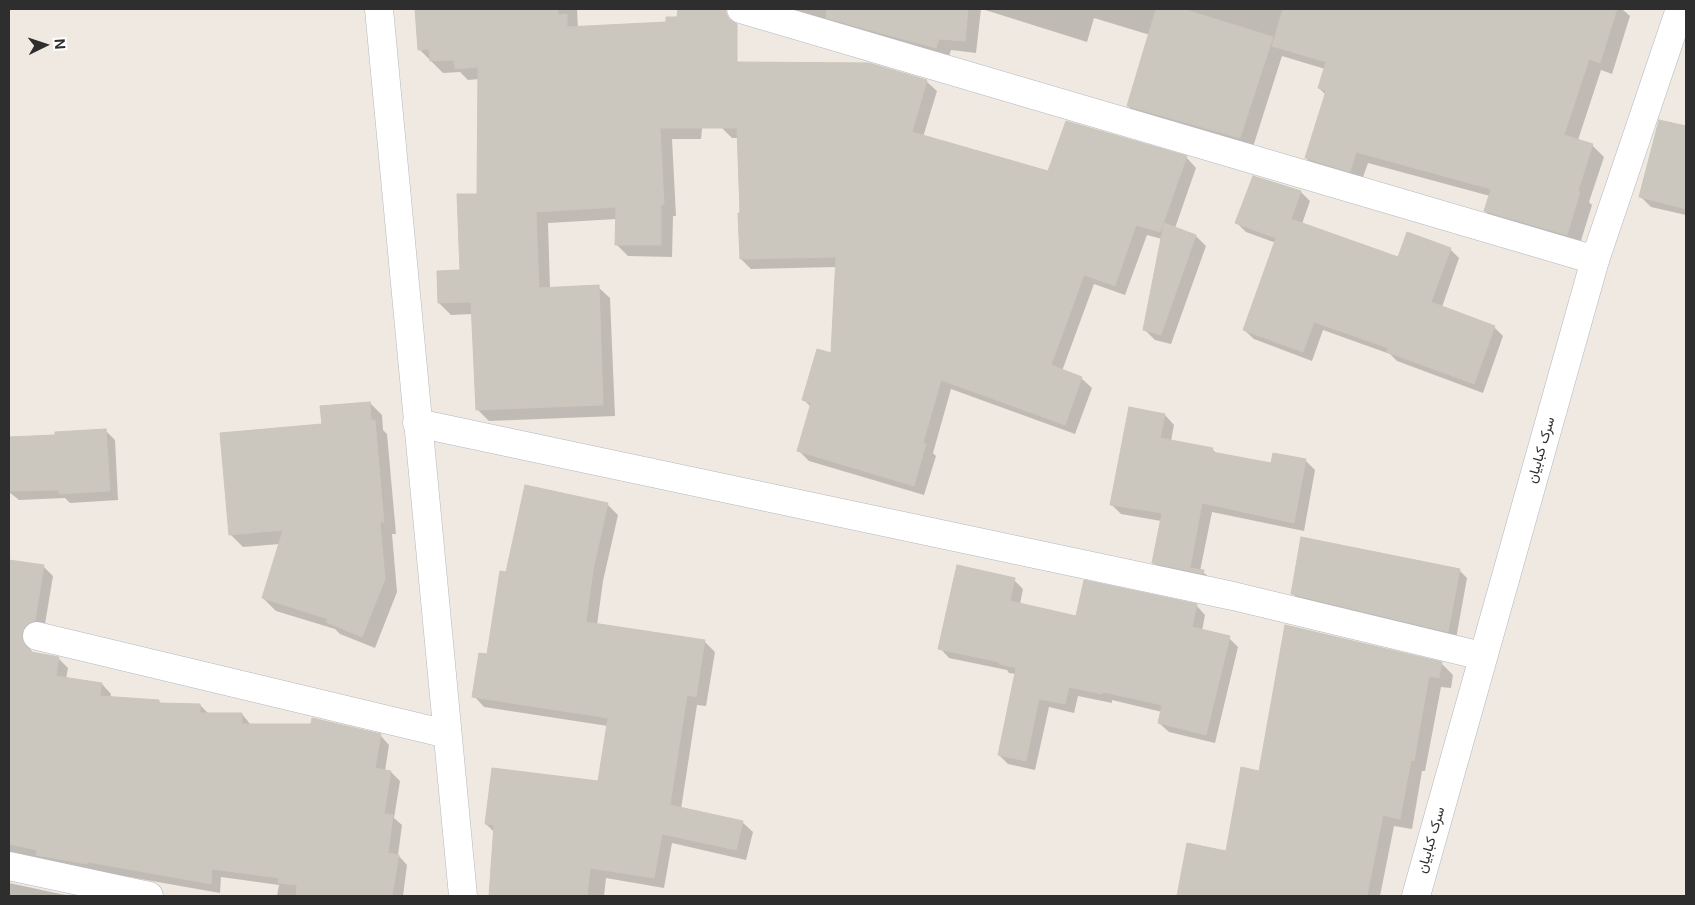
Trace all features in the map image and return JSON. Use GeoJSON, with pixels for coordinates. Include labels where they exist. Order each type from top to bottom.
{"type":"FeatureCollection","features":[{"type":"Feature","properties":{"kind":"street"},"geometry":{"type":"LineString","coordinates":[[379,9],[463,896]]}},
{"type":"Feature","properties":{"kind":"street"},"geometry":{"type":"LineString","coordinates":[[741,9],[1595,260]]}},
{"type":"Feature","properties":{"kind":"street","name":"سرک کبابیان"},"geometry":{"type":"LineString","coordinates":[[1416,896],[1595,260],[1680,9]]}},
{"type":"Feature","properties":{"kind":"street"},"geometry":{"type":"LineString","coordinates":[[417,423],[1232,596],[1482,656]]}},
{"type":"Feature","properties":{"kind":"street"},"geometry":{"type":"LineString","coordinates":[[37,636],[447,734]]}},
{"type":"Feature","properties":{"kind":"street"},"geometry":{"type":"LineString","coordinates":[[9,866],[149,896]]}},
{"type":"Feature","properties":{"kind":"building"},"geometry":{"type":"Polygon","coordinates":[[[415,9],[558,9],[558,15],[567,14],[567,27],[666,22],[666,17],[677,17],[678,9],[726,9],[729,19],[737,24],[737,62],[869,63],[927,80],[912,132],[1048,171],[1066,121],[1187,156],[1160,232],[1136,225],[1115,286],[1084,275],[1051,365],[1082,377],[1065,425],[941,380],[923,443],[926,444],[914,486],[797,451],[811,403],[802,400],[817,349],[831,353],[836,257],[740,259],[737,128],[660,128],[664,204],[661,205],[661,245],[615,245],[616,207],[536,212],[539,288],[599,285],[603,405],[476,410],[471,302],[438,303],[437,271],[460,270],[457,194],[477,194],[478,67],[455,69],[454,60],[430,61],[429,49],[418,50],[415,9]]]}},
{"type":"Feature","properties":{"kind":"building"},"geometry":{"type":"Polygon","coordinates":[[[827,9],[968,9],[965,41],[939,39],[936,48],[826,18],[827,9]]]}},
{"type":"Feature","properties":{"kind":"building"},"geometry":{"type":"Polygon","coordinates":[[[1156,9],[1183,9],[1273,37],[1240,138],[1127,106],[1156,9]]]}},
{"type":"Feature","properties":{"kind":"building"},"geometry":{"type":"Polygon","coordinates":[[[1283,9],[1617,9],[1600,63],[1589,59],[1564,135],[1593,144],[1578,191],[1580,192],[1567,235],[1484,211],[1491,189],[1356,152],[1350,172],[1305,158],[1326,91],[1318,88],[1326,62],[1272,46],[1283,9]]]}},
{"type":"Feature","properties":{"kind":"building"},"geometry":{"type":"Polygon","coordinates":[[[1659,120],[1686,126],[1686,209],[1639,197],[1659,120]]]}},
{"type":"Feature","properties":{"kind":"building"},"geometry":{"type":"Polygon","coordinates":[[[1253,176],[1301,191],[1291,219],[1398,257],[1407,232],[1451,248],[1431,302],[1495,326],[1474,384],[1387,352],[1388,348],[1314,322],[1303,352],[1243,330],[1276,238],[1235,223],[1253,176]]]}},
{"type":"Feature","properties":{"kind":"building"},"geometry":{"type":"Polygon","coordinates":[[[1164,223],[1196,235],[1161,335],[1143,330],[1164,223]]]}},
{"type":"Feature","properties":{"kind":"building"},"geometry":{"type":"Polygon","coordinates":[[[370,402],[371,420],[375,420],[384,522],[380,522],[385,579],[362,637],[326,622],[328,619],[262,598],[283,530],[229,535],[220,433],[322,424],[320,406],[370,402]]]}},
{"type":"Feature","properties":{"kind":"building"},"geometry":{"type":"Polygon","coordinates":[[[1129,407],[1165,414],[1160,438],[1213,448],[1212,452],[1271,463],[1273,453],[1306,459],[1294,523],[1202,503],[1190,568],[1204,570],[1203,574],[1152,563],[1162,513],[1110,505],[1129,407]]]}},
{"type":"Feature","properties":{"kind":"building"},"geometry":{"type":"Polygon","coordinates":[[[106,429],[110,491],[59,494],[59,490],[9,491],[9,437],[55,435],[55,432],[106,429]]]}},
{"type":"Feature","properties":{"kind":"building"},"geometry":{"type":"Polygon","coordinates":[[[525,485],[608,503],[593,570],[586,622],[705,640],[696,697],[687,695],[670,805],[743,821],[736,850],[662,834],[654,878],[590,868],[587,896],[489,896],[494,825],[485,824],[492,768],[598,781],[608,718],[472,697],[479,653],[487,654],[500,571],[506,572],[525,485]]]}},
{"type":"Feature","properties":{"kind":"building"},"geometry":{"type":"Polygon","coordinates":[[[1301,537],[1460,569],[1448,632],[1291,594],[1301,537]]]}},
{"type":"Feature","properties":{"kind":"building"},"geometry":{"type":"Polygon","coordinates":[[[9,560],[44,565],[35,621],[25,626],[22,640],[31,652],[59,657],[56,676],[102,683],[100,696],[159,700],[159,703],[200,704],[200,713],[242,713],[242,724],[311,724],[312,718],[381,734],[375,768],[391,771],[384,814],[393,815],[388,853],[399,855],[392,896],[296,896],[297,885],[278,883],[279,878],[212,869],[211,884],[88,862],[87,864],[36,855],[37,850],[9,844],[9,560]]]}},
{"type":"Feature","properties":{"kind":"building"},"geometry":{"type":"Polygon","coordinates":[[[957,565],[1015,578],[1010,601],[1076,616],[1084,580],[1197,604],[1192,627],[1230,636],[1206,735],[1158,723],[1162,705],[1103,692],[1102,694],[1069,687],[1065,704],[1039,699],[1026,761],[998,755],[1016,668],[999,664],[999,662],[938,649],[957,565]]]}},
{"type":"Feature","properties":{"kind":"building"},"geometry":{"type":"Polygon","coordinates":[[[1285,625],[1442,662],[1439,678],[1429,676],[1414,761],[1411,760],[1400,819],[1383,815],[1367,896],[1177,896],[1187,843],[1226,851],[1241,767],[1259,771],[1285,625]]]}}]}
